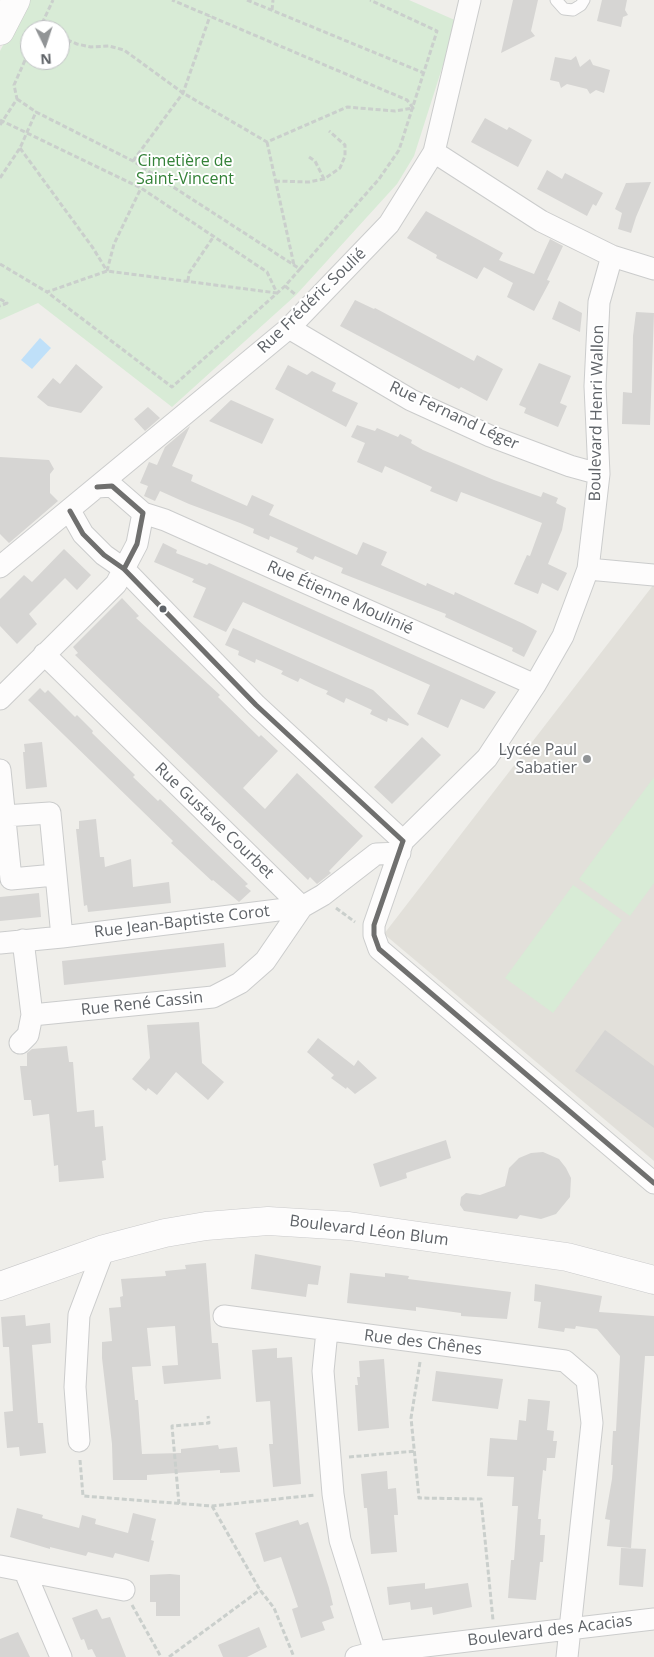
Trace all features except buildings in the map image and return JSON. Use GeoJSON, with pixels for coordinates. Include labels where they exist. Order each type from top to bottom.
{"type":"FeatureCollection","features":[{"type":"Feature","properties":{"kind":"street"},"geometry":{"type":"LineString","coordinates":[[0,31],[16,0]]}},
{"type":"Feature","properties":{"kind":"street","name":"Rue Frédéric Soulié"},"geometry":{"type":"LineString","coordinates":[[0,567],[289,328],[389,224],[434,152],[470,0]]}},
{"type":"Feature","properties":{"kind":"street"},"geometry":{"type":"LineString","coordinates":[[434,152],[541,221],[612,256],[654,269]]}},
{"type":"Feature","properties":{"kind":"street","name":"Boulevard Henri Wallon"},"geometry":{"type":"LineString","coordinates":[[402,847],[487,758],[536,685],[563,636],[588,569],[599,474],[595,386],[599,302],[612,256]]}},
{"type":"Feature","properties":{"kind":"street","name":"Rue Fernand Léger"},"geometry":{"type":"LineString","coordinates":[[289,328],[411,400],[490,436],[570,466],[599,474]]}},
{"type":"Feature","properties":{"kind":"street"},"geometry":{"type":"LineString","coordinates":[[0,699],[116,584],[137,544],[143,513],[112,486],[97,487]]}},
{"type":"Feature","properties":{"kind":"street"},"geometry":{"type":"LineString","coordinates":[[70,511],[83,534],[104,555],[124,568],[256,705],[402,847]]}},
{"type":"Feature","properties":{"kind":"street","name":"Rue Étienne Moulinié"},"geometry":{"type":"LineString","coordinates":[[143,513],[165,520],[536,685]]}},
{"type":"Feature","properties":{"kind":"street"},"geometry":{"type":"LineString","coordinates":[[588,569],[654,575]]}},
{"type":"Feature","properties":{"kind":"street","name":"Rue Gustave Courbet"},"geometry":{"type":"LineString","coordinates":[[44,654],[302,907]]}},
{"type":"Feature","properties":{"kind":"street"},"geometry":{"type":"LineString","coordinates":[[0,770],[10,879],[55,875]]}},
{"type":"Feature","properties":{"kind":"street"},"geometry":{"type":"LineString","coordinates":[[4,816],[50,813],[62,937]]}},
{"type":"Feature","properties":{"kind":"street"},"geometry":{"type":"LineString","coordinates":[[302,907],[320,896],[376,854],[402,847]]}},
{"type":"Feature","properties":{"kind":"street"},"geometry":{"type":"LineString","coordinates":[[402,847],[374,925],[374,935],[379,949],[654,1184]]}},
{"type":"Feature","properties":{"kind":"street","name":"Rue Jean-Baptiste Corot"},"geometry":{"type":"LineString","coordinates":[[0,942],[62,937],[302,907]]}},
{"type":"Feature","properties":{"kind":"street","name":"Rue René Cassin"},"geometry":{"type":"LineString","coordinates":[[32,1015],[213,997],[240,983],[265,961],[302,907]]}},
{"type":"Feature","properties":{"kind":"street"},"geometry":{"type":"LineString","coordinates":[[20,1043],[28,1035],[32,1015],[22,940]]}},
{"type":"Feature","properties":{"kind":"street","name":"Boulevard Léon Blum"},"geometry":{"type":"LineString","coordinates":[[0,1286],[104,1248],[206,1226],[268,1221],[308,1222],[567,1257],[654,1280]]}},
{"type":"Feature","properties":{"kind":"street"},"geometry":{"type":"LineString","coordinates":[[79,1441],[75,1387],[79,1315],[104,1248]]}},
{"type":"Feature","properties":{"kind":"street","name":"Rue des Chênes"},"geometry":{"type":"LineString","coordinates":[[224,1316],[327,1332],[564,1361],[586,1380],[592,1423],[567,1657]]}},
{"type":"Feature","properties":{"kind":"street"},"geometry":{"type":"LineString","coordinates":[[327,1332],[323,1370],[332,1459],[333,1494],[340,1540],[366,1655]]}},
{"type":"Feature","properties":{"kind":"street"},"geometry":{"type":"LineString","coordinates":[[0,1566],[124,1590]]}},
{"type":"Feature","properties":{"kind":"street"},"geometry":{"type":"LineString","coordinates":[[25,1572],[61,1657]]}},
{"type":"Feature","properties":{"kind":"street","name":"Boulevard des Acacias"},"geometry":{"type":"LineString","coordinates":[[366,1655],[654,1619]]}},
{"type":"Feature","properties":{"kind":"lane"},"geometry":{"type":"LineString","coordinates":[[556,0],[564,9],[573,10],[581,5],[584,0]]}},
{"type":"Feature","properties":{"kind":"path"},"geometry":{"type":"LineString","coordinates":[[45,20],[53,0]]}},
{"type":"Feature","properties":{"kind":"path"},"geometry":{"type":"LineString","coordinates":[[172,0],[407,100],[413,108]]}},
{"type":"Feature","properties":{"kind":"path"},"geometry":{"type":"LineString","coordinates":[[247,0],[424,73]]}},
{"type":"Feature","properties":{"kind":"path"},"geometry":{"type":"LineString","coordinates":[[272,10],[274,0]]}},
{"type":"Feature","properties":{"kind":"path"},"geometry":{"type":"LineString","coordinates":[[0,264],[47,292],[172,387],[277,293],[300,269],[379,179],[399,150],[437,31],[370,0]]}},
{"type":"Feature","properties":{"kind":"path"},"geometry":{"type":"LineString","coordinates":[[133,160],[183,94],[210,16]]}},
{"type":"Feature","properties":{"kind":"path"},"geometry":{"type":"LineString","coordinates":[[70,41],[91,47],[108,46],[124,50],[183,94],[267,142],[294,265]]}},
{"type":"Feature","properties":{"kind":"path"},"geometry":{"type":"LineString","coordinates":[[0,125],[1,120],[16,99],[14,85],[21,70]]}},
{"type":"Feature","properties":{"kind":"path"},"geometry":{"type":"LineString","coordinates":[[16,99],[36,112],[133,160],[300,269]]}},
{"type":"Feature","properties":{"kind":"path"},"geometry":{"type":"LineString","coordinates":[[267,142],[347,108],[395,111],[413,108]]}},
{"type":"Feature","properties":{"kind":"path"},"geometry":{"type":"LineString","coordinates":[[0,178],[20,148],[36,112]]}},
{"type":"Feature","properties":{"kind":"path"},"geometry":{"type":"LineString","coordinates":[[1,120],[28,131],[141,188],[267,272],[277,293]]}},
{"type":"Feature","properties":{"kind":"path"},"geometry":{"type":"LineString","coordinates":[[275,181],[309,182],[324,179],[340,168],[345,145],[329,131]]}},
{"type":"Feature","properties":{"kind":"path"},"geometry":{"type":"LineString","coordinates":[[20,148],[93,248],[107,272]]}},
{"type":"Feature","properties":{"kind":"path"},"geometry":{"type":"LineString","coordinates":[[309,157],[315,161],[324,179]]}},
{"type":"Feature","properties":{"kind":"path"},"geometry":{"type":"LineString","coordinates":[[107,272],[114,244],[141,188]]}},
{"type":"Feature","properties":{"kind":"path"},"geometry":{"type":"LineString","coordinates":[[188,281],[190,273],[214,236]]}},
{"type":"Feature","properties":{"kind":"path"},"geometry":{"type":"LineString","coordinates":[[47,292],[107,272],[277,293]]}},
{"type":"Feature","properties":{"kind":"path"},"geometry":{"type":"LineString","coordinates":[[0,299],[6,303],[0,306]]}},
{"type":"Feature","properties":{"kind":"path"},"geometry":{"type":"LineString","coordinates":[[320,896],[374,935]]}},
{"type":"Feature","properties":{"kind":"path"},"geometry":{"type":"LineString","coordinates":[[423,1344],[411,1418],[416,1451],[419,1498],[481,1499],[496,1638]]}},
{"type":"Feature","properties":{"kind":"path"},"geometry":{"type":"LineString","coordinates":[[179,1504],[172,1426],[209,1422],[208,1416]]}},
{"type":"Feature","properties":{"kind":"path"},"geometry":{"type":"LineString","coordinates":[[79,1441],[83,1496],[212,1506],[333,1494]]}},
{"type":"Feature","properties":{"kind":"path"},"geometry":{"type":"LineString","coordinates":[[332,1459],[416,1451]]}},
{"type":"Feature","properties":{"kind":"path"},"geometry":{"type":"LineString","coordinates":[[212,1506],[260,1590],[274,1608],[294,1657]]}},
{"type":"Feature","properties":{"kind":"path"},"geometry":{"type":"LineString","coordinates":[[124,1590],[161,1657]]}},
{"type":"Feature","properties":{"kind":"path"},"geometry":{"type":"LineString","coordinates":[[169,1657],[260,1590]]}},
{"type":"Feature","properties":{"kind":"shaded area","name":"Lycée Paul Sabatier"},"geometry":{"type":"Polygon","coordinates":[[[654,584],[654,1161],[384,934],[654,584]]]}},
{"type":"Feature","properties":{"kind":"green space","name":"Cimetière de Saint-Vincent"},"geometry":{"type":"Polygon","coordinates":[[[27,0],[409,0],[457,21],[414,156],[397,184],[296,295],[172,407],[38,303],[0,320],[0,51],[27,0]]]}},
{"type":"Feature","properties":{"kind":"green space"},"geometry":{"type":"Polygon","coordinates":[[[654,777],[654,883],[630,916],[579,879],[654,777]]]}},
{"type":"Feature","properties":{"kind":"green space"},"geometry":{"type":"Polygon","coordinates":[[[573,885],[622,920],[553,1013],[505,978],[573,885]]]}},
{"type":"Feature","properties":{"kind":"water"},"geometry":{"type":"Polygon","coordinates":[[[40,338],[51,348],[32,369],[21,360],[40,338]]]}},
{"type":"Feature","properties":{"kind":"transit line"},"geometry":{"type":"LineString","coordinates":[[97,487],[112,486],[143,513],[137,544],[124,569]]}},
{"type":"Feature","properties":{"kind":"transit line"},"geometry":{"type":"LineString","coordinates":[[70,511],[83,534],[104,555],[124,569],[256,705],[403,841]]}},
{"type":"Feature","properties":{"kind":"transit line"},"geometry":{"type":"LineString","coordinates":[[403,841],[374,925],[374,935],[379,949],[654,1183]]}},
{"type":"Feature","properties":{"kind":"place","name":"Lycée Paul Sabatier"},"geometry":{"type":"Point","coordinates":[587,759]}}]}
